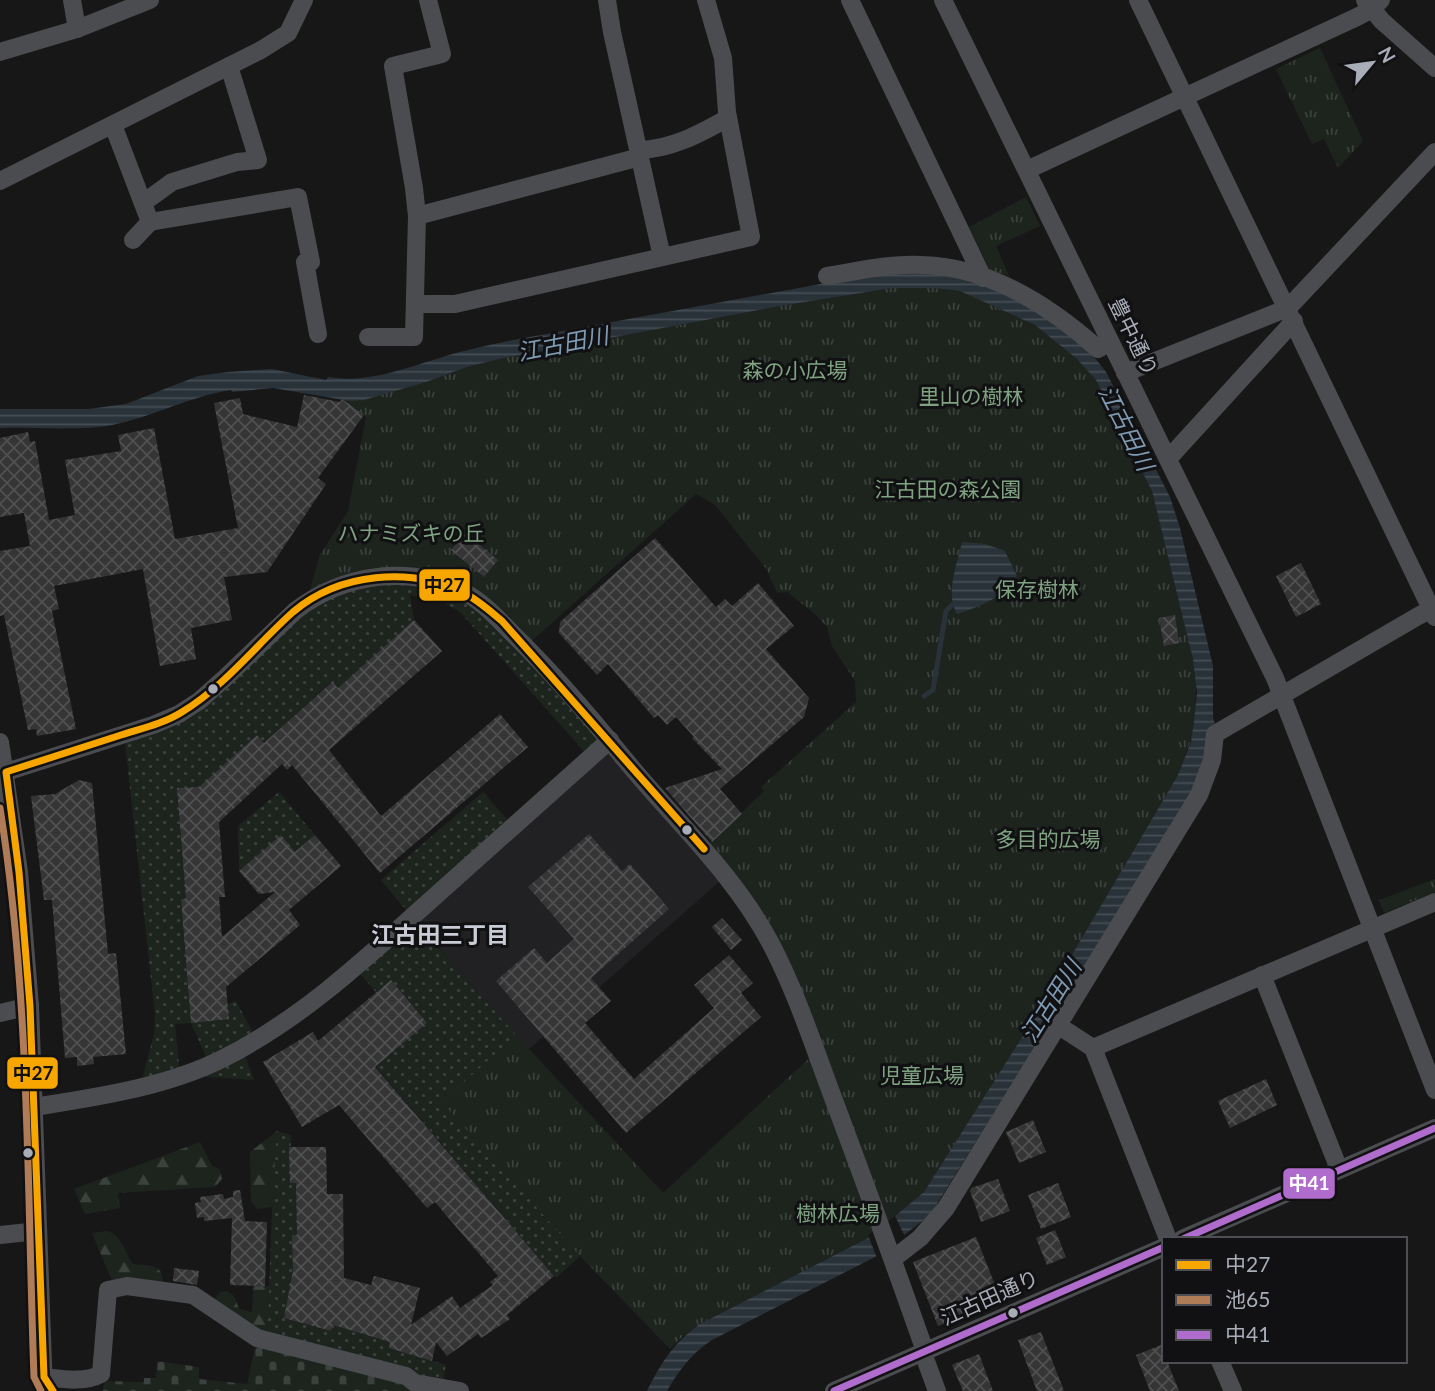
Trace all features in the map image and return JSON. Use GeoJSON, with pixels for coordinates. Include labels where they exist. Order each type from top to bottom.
{"type":"FeatureCollection","features":[{"type":"Feature","properties":{"kind":"street"},"geometry":{"type":"LineString","coordinates":[[72,0],[76,29]]}},
{"type":"Feature","properties":{"kind":"street"},"geometry":{"type":"LineString","coordinates":[[0,51],[76,29],[149,0]]}},
{"type":"Feature","properties":{"kind":"street"},"geometry":{"type":"LineString","coordinates":[[0,181],[229,66],[288,33],[304,0]]}},
{"type":"Feature","properties":{"kind":"street"},"geometry":{"type":"LineString","coordinates":[[368,337],[414,337],[417,216],[393,66],[442,54],[428,0]]}},
{"type":"Feature","properties":{"kind":"street"},"geometry":{"type":"LineString","coordinates":[[607,0],[662,257]]}},
{"type":"Feature","properties":{"kind":"street"},"geometry":{"type":"LineString","coordinates":[[415,304],[454,304],[751,237],[728,118],[723,58],[706,0]]}},
{"type":"Feature","properties":{"kind":"street"},"geometry":{"type":"LineString","coordinates":[[850,0],[983,278]]}},
{"type":"Feature","properties":{"kind":"street","name":"豊中通り"},"geometry":{"type":"LineString","coordinates":[[943,0],[1282,694],[1435,1090]]}},
{"type":"Feature","properties":{"kind":"street"},"geometry":{"type":"LineString","coordinates":[[892,1256],[920,1238],[946,1208],[1059,1026],[1199,795],[1212,760],[1215,734],[1434,611],[1138,0]]}},
{"type":"Feature","properties":{"kind":"street"},"geometry":{"type":"LineString","coordinates":[[1027,170],[1185,97],[1373,3],[1382,21],[1435,68]]}},
{"type":"Feature","properties":{"kind":"street"},"geometry":{"type":"LineString","coordinates":[[143,203],[172,182],[237,162],[258,160],[229,66]]}},
{"type":"Feature","properties":{"kind":"street"},"geometry":{"type":"LineString","coordinates":[[417,216],[679,143],[728,118]]}},
{"type":"Feature","properties":{"kind":"street"},"geometry":{"type":"LineString","coordinates":[[113,125],[150,222]]}},
{"type":"Feature","properties":{"kind":"street"},"geometry":{"type":"LineString","coordinates":[[1168,459],[1435,152]]}},
{"type":"Feature","properties":{"kind":"street"},"geometry":{"type":"LineString","coordinates":[[133,240],[150,222],[298,197],[311,262],[304,262],[318,334]]}},
{"type":"Feature","properties":{"kind":"street"},"geometry":{"type":"LineString","coordinates":[[827,276],[920,264],[955,269],[1002,284],[1037,302],[1063,319],[1098,349],[1110,342]]}},
{"type":"Feature","properties":{"kind":"street"},"geometry":{"type":"LineString","coordinates":[[1125,373],[1291,315]]}},
{"type":"Feature","properties":{"kind":"street"},"geometry":{"type":"LineString","coordinates":[[6,772],[179,714],[199,701],[307,601],[337,587],[361,579],[417,577],[441,583],[481,603],[526,646],[731,881],[770,943],[793,990],[878,1217],[937,1391]]}},
{"type":"Feature","properties":{"kind":"street"},"geometry":{"type":"LineString","coordinates":[[34,1107],[100,1097],[159,1083],[223,1059],[293,1016],[346,976],[610,740]]}},
{"type":"Feature","properties":{"kind":"street"},"geometry":{"type":"LineString","coordinates":[[0,742],[19,873],[30,1006],[47,1387],[101,1374],[108,1290],[127,1286],[193,1295],[257,1338],[406,1376],[415,1383],[460,1391]]}},
{"type":"Feature","properties":{"kind":"street"},"geometry":{"type":"LineString","coordinates":[[1093,1048],[1435,902]]}},
{"type":"Feature","properties":{"kind":"street"},"geometry":{"type":"LineString","coordinates":[[1262,975],[1339,1169]]}},
{"type":"Feature","properties":{"kind":"street"},"geometry":{"type":"LineString","coordinates":[[0,1013],[30,1006]]}},
{"type":"Feature","properties":{"kind":"street"},"geometry":{"type":"LineString","coordinates":[[1059,1026],[1093,1048],[1167,1237]]}},
{"type":"Feature","properties":{"kind":"street"},"geometry":{"type":"LineString","coordinates":[[1186,1237],[1435,1128]]}},
{"type":"Feature","properties":{"kind":"street"},"geometry":{"type":"LineString","coordinates":[[0,1235],[38,1231]]}},
{"type":"Feature","properties":{"kind":"street","name":"江古田通り"},"geometry":{"type":"LineString","coordinates":[[834,1391],[1162,1248]]}},
{"type":"Feature","properties":{"kind":"street"},"geometry":{"type":"LineString","coordinates":[[1221,1363],[1233,1391]]}},
{"type":"Feature","properties":{"kind":"shaded area"},"geometry":{"type":"Polygon","coordinates":[[[610,740],[727,875],[528,1050],[412,917],[610,740]]]}},
{"type":"Feature","properties":{"kind":"green space"},"geometry":{"type":"Polygon","coordinates":[[[1320,48],[1363,141],[1338,168],[1324,139],[1312,144],[1276,69],[1320,48]]]}},
{"type":"Feature","properties":{"kind":"green space"},"geometry":{"type":"Polygon","coordinates":[[[1026,197],[1040,226],[996,246],[1009,276],[990,270],[969,227],[1026,197]]]}},
{"type":"Feature","properties":{"kind":"green space","name":"江古田の森公園"},"geometry":{"type":"Polygon","coordinates":[[[892,288],[960,291],[1035,325],[1077,359],[1096,380],[1152,491],[1193,659],[1196,682],[1192,737],[1178,775],[1043,1004],[924,1192],[870,1237],[700,1324],[670,1349],[580,1256],[442,1102],[516,1035],[663,1193],[816,1052],[770,943],[704,849],[764,791],[761,787],[856,702],[855,681],[832,646],[827,627],[787,592],[777,593],[767,570],[715,505],[696,494],[526,646],[481,602],[387,576],[307,601],[320,555],[348,511],[366,417],[342,399],[350,401],[504,358],[774,307],[892,288]]]}},
{"type":"Feature","properties":{"kind":"green space"},"geometry":{"type":"Polygon","coordinates":[[[320,555],[477,585],[610,740],[590,758],[460,612],[436,598],[410,595],[414,620],[338,688],[331,682],[264,743],[257,735],[199,787],[177,788],[186,899],[181,900],[191,1022],[229,1019],[228,1004],[236,1001],[256,1038],[242,1048],[254,1080],[180,1075],[140,1088],[154,1034],[155,1015],[124,734],[179,714],[307,602],[320,555]],[[191,1023],[175,1024],[180,1075],[209,1064],[191,1023]]]}},
{"type":"Feature","properties":{"kind":"green space"},"geometry":{"type":"Polygon","coordinates":[[[279,792],[315,835],[295,852],[281,835],[239,871],[238,826],[279,792]]]}},
{"type":"Feature","properties":{"kind":"green space"},"geometry":{"type":"Polygon","coordinates":[[[483,792],[513,826],[412,918],[516,1035],[580,1256],[556,1278],[376,1067],[427,1023],[391,980],[376,992],[355,968],[412,917],[381,880],[483,792]]]}},
{"type":"Feature","properties":{"kind":"green space"},"geometry":{"type":"Polygon","coordinates":[[[1435,879],[1435,892],[1384,913],[1379,900],[1435,879]]]}},
{"type":"Feature","properties":{"kind":"green space"},"geometry":{"type":"Polygon","coordinates":[[[277,1131],[291,1135],[290,1183],[296,1183],[297,1235],[292,1235],[294,1277],[284,1318],[331,1331],[333,1325],[390,1342],[389,1348],[446,1365],[442,1388],[267,1341],[277,1131]]]}},
{"type":"Feature","properties":{"kind":"green space"},"geometry":{"type":"Polygon","coordinates":[[[277,1131],[272,1207],[257,1209],[251,1201],[250,1152],[277,1131]]]}},
{"type":"Feature","properties":{"kind":"green space"},"geometry":{"type":"Polygon","coordinates":[[[200,1142],[212,1166],[220,1169],[222,1179],[215,1187],[118,1193],[120,1208],[85,1214],[74,1189],[200,1142]]]}},
{"type":"Feature","properties":{"kind":"green space"},"geometry":{"type":"Polygon","coordinates":[[[107,1231],[120,1240],[133,1264],[153,1266],[160,1271],[163,1291],[115,1288],[92,1233],[107,1231]]]}},
{"type":"Feature","properties":{"kind":"green space"},"geometry":{"type":"Polygon","coordinates":[[[253,1286],[269,1286],[267,1341],[210,1306],[220,1292],[227,1291],[234,1296],[239,1309],[252,1312],[253,1286]]]}},
{"type":"Feature","properties":{"kind":"green space"},"geometry":{"type":"Polygon","coordinates":[[[257,1338],[406,1376],[415,1391],[103,1391],[104,1381],[144,1382],[144,1378],[156,1378],[157,1361],[199,1367],[199,1379],[247,1384],[257,1338]]]}},
{"type":"Feature","properties":{"kind":"water","name":"江古田川"},"geometry":{"type":"Polygon","coordinates":[[[892,271],[964,276],[1042,312],[1087,348],[1106,372],[1170,497],[1180,528],[1213,666],[1214,735],[1208,759],[1190,800],[930,1215],[877,1256],[712,1340],[686,1363],[667,1391],[647,1391],[669,1354],[700,1324],[870,1237],[924,1192],[1043,1004],[1178,775],[1191,742],[1194,722],[1197,692],[1193,659],[1152,491],[1096,380],[1077,359],[1035,325],[960,291],[892,288],[774,307],[504,358],[470,366],[364,400],[350,401],[273,388],[231,390],[112,425],[72,428],[0,428],[0,409],[89,409],[126,404],[198,376],[228,372],[272,369],[326,380],[328,377],[345,379],[378,376],[460,352],[512,341],[892,271]]]}},
{"type":"Feature","properties":{"kind":"water"},"geometry":{"type":"Polygon","coordinates":[[[962,542],[985,544],[1005,551],[1017,576],[998,596],[957,614],[952,588],[962,542]]]}},
{"type":"Feature","properties":{"kind":"pier"},"geometry":{"type":"Polygon","coordinates":[[[895,1216],[906,1239],[877,1258],[868,1235],[895,1216]]]}},
{"type":"Feature","properties":{"kind":"building"},"geometry":{"type":"Polygon","coordinates":[[[304,395],[340,402],[342,399],[364,415],[318,478],[326,484],[267,572],[224,577],[232,620],[191,628],[196,659],[160,666],[143,569],[54,586],[59,609],[52,611],[76,729],[37,736],[36,729],[28,730],[4,615],[0,616],[0,551],[30,546],[24,513],[0,517],[0,438],[28,432],[30,442],[35,441],[49,520],[75,515],[65,460],[121,451],[118,435],[154,428],[175,539],[238,528],[214,403],[240,398],[243,414],[297,427],[304,395]]]}},
{"type":"Feature","properties":{"kind":"building"},"geometry":{"type":"Polygon","coordinates":[[[465,533],[498,560],[484,577],[451,550],[465,533]]]}},
{"type":"Feature","properties":{"kind":"building"},"geometry":{"type":"Polygon","coordinates":[[[655,538],[716,607],[725,599],[732,606],[758,583],[794,626],[766,649],[809,698],[804,717],[720,789],[742,814],[712,842],[665,788],[722,769],[676,717],[667,725],[658,715],[654,718],[608,664],[597,675],[559,633],[560,622],[655,538]]]}},
{"type":"Feature","properties":{"kind":"building"},"geometry":{"type":"Polygon","coordinates":[[[1301,563],[1321,604],[1296,617],[1276,576],[1301,563]]]}},
{"type":"Feature","properties":{"kind":"building"},"geometry":{"type":"Polygon","coordinates":[[[1175,615],[1179,643],[1164,646],[1159,618],[1175,615]]]}},
{"type":"Feature","properties":{"kind":"building"},"geometry":{"type":"Polygon","coordinates":[[[414,620],[442,651],[329,750],[381,816],[500,714],[528,747],[380,873],[292,765],[287,770],[282,764],[219,822],[225,897],[219,897],[222,937],[275,892],[259,894],[239,871],[281,835],[295,852],[315,835],[341,866],[289,910],[300,925],[226,987],[229,1019],[191,1023],[181,899],[186,899],[177,788],[199,787],[257,735],[264,743],[332,682],[338,688],[414,620]]]}},
{"type":"Feature","properties":{"kind":"building"},"geometry":{"type":"Polygon","coordinates":[[[79,780],[92,783],[108,954],[116,953],[126,1054],[93,1057],[94,1064],[77,1066],[77,1057],[65,1058],[52,900],[44,900],[31,796],[55,794],[79,780]]]}},
{"type":"Feature","properties":{"kind":"building"},"geometry":{"type":"Polygon","coordinates":[[[589,834],[622,871],[630,864],[669,909],[591,978],[611,1001],[585,1023],[634,1079],[714,1008],[694,985],[729,955],[753,983],[741,993],[761,1017],[626,1133],[496,981],[534,948],[547,963],[574,939],[528,887],[589,834]]]}},
{"type":"Feature","properties":{"kind":"building"},"geometry":{"type":"Polygon","coordinates":[[[722,918],[742,940],[731,950],[712,927],[722,918]]]}},
{"type":"Feature","properties":{"kind":"building"},"geometry":{"type":"Polygon","coordinates":[[[391,980],[427,1023],[375,1067],[554,1276],[507,1315],[510,1319],[481,1338],[478,1334],[447,1356],[436,1342],[432,1361],[389,1348],[390,1342],[333,1325],[331,1331],[284,1318],[293,1271],[292,1235],[297,1235],[296,1183],[290,1183],[289,1147],[326,1147],[327,1194],[343,1194],[344,1278],[371,1285],[374,1276],[420,1288],[411,1325],[452,1296],[460,1308],[493,1285],[490,1282],[498,1276],[435,1202],[427,1208],[339,1105],[302,1127],[263,1062],[313,1032],[318,1041],[391,980]]]}},
{"type":"Feature","properties":{"kind":"building"},"geometry":{"type":"Polygon","coordinates":[[[1266,1079],[1277,1105],[1230,1128],[1218,1101],[1266,1079]]]}},
{"type":"Feature","properties":{"kind":"building"},"geometry":{"type":"Polygon","coordinates":[[[1033,1120],[1046,1152],[1019,1163],[1006,1132],[1033,1120]]]}},
{"type":"Feature","properties":{"kind":"building"},"geometry":{"type":"Polygon","coordinates":[[[998,1179],[1010,1211],[981,1222],[971,1188],[998,1179]]]}},
{"type":"Feature","properties":{"kind":"building"},"geometry":{"type":"Polygon","coordinates":[[[1058,1183],[1071,1217],[1041,1229],[1028,1195],[1058,1183]]]}},
{"type":"Feature","properties":{"kind":"building"},"geometry":{"type":"Polygon","coordinates":[[[240,1190],[245,1221],[267,1222],[265,1286],[230,1285],[232,1218],[204,1221],[204,1217],[197,1218],[195,1203],[201,1202],[200,1197],[223,1194],[224,1199],[233,1197],[233,1191],[240,1190]]]}},
{"type":"Feature","properties":{"kind":"building"},"geometry":{"type":"Polygon","coordinates":[[[1055,1230],[1066,1257],[1047,1265],[1036,1238],[1055,1230]]]}},
{"type":"Feature","properties":{"kind":"building"},"geometry":{"type":"Polygon","coordinates":[[[976,1237],[1001,1300],[938,1326],[913,1262],[976,1237]]]}},
{"type":"Feature","properties":{"kind":"building"},"geometry":{"type":"Polygon","coordinates":[[[174,1268],[199,1271],[197,1285],[173,1281],[174,1268]]]}},
{"type":"Feature","properties":{"kind":"building"},"geometry":{"type":"Polygon","coordinates":[[[1041,1332],[1064,1391],[1037,1391],[1018,1340],[1041,1332]]]}},
{"type":"Feature","properties":{"kind":"building"},"geometry":{"type":"Polygon","coordinates":[[[1161,1345],[1162,1363],[1168,1363],[1179,1391],[1150,1391],[1136,1355],[1161,1345]]]}},
{"type":"Feature","properties":{"kind":"building"},"geometry":{"type":"Polygon","coordinates":[[[979,1354],[993,1391],[963,1391],[952,1365],[979,1354]]]}},
{"type":"Feature","properties":{"kind":"waterway"},"geometry":{"type":"LineString","coordinates":[[924,696],[933,690],[946,611],[952,605]]}},
{"type":"Feature","properties":{"kind":"transit line","name":"中27"},"geometry":{"type":"LineString","coordinates":[[53,1391],[44,1377],[30,1006],[19,872],[6,772],[175,716],[212,690],[293,612],[332,589],[376,578],[421,579],[464,593],[502,621],[704,849]]}},
{"type":"Feature","properties":{"kind":"transit line","name":"池65"},"geometry":{"type":"LineString","coordinates":[[0,808],[10,878],[22,1020],[34,1377],[41,1391]]}},
{"type":"Feature","properties":{"kind":"transit line","name":"中41"},"geometry":{"type":"LineString","coordinates":[[1188,1237],[1435,1128]]}},
{"type":"Feature","properties":{"kind":"transit line","name":"中41"},"geometry":{"type":"LineString","coordinates":[[834,1391],[1162,1248]]}},
{"type":"Feature","properties":{"kind":"district","name":"江古田三丁目"},"geometry":{"type":"Point","coordinates":[440,935]}},
{"type":"Feature","properties":{"kind":"park label","name":"森の小広場"},"geometry":{"type":"Point","coordinates":[795,371]}},
{"type":"Feature","properties":{"kind":"park label","name":"里山の樹林"},"geometry":{"type":"Point","coordinates":[971,397]}},
{"type":"Feature","properties":{"kind":"park label","name":"ハナミズキの丘"},"geometry":{"type":"Point","coordinates":[411,534]}},
{"type":"Feature","properties":{"kind":"park label","name":"保存樹林"},"geometry":{"type":"Point","coordinates":[1037,590]}},
{"type":"Feature","properties":{"kind":"park label","name":"多目的広場"},"geometry":{"type":"Point","coordinates":[1048,840]}},
{"type":"Feature","properties":{"kind":"park label","name":"児童広場"},"geometry":{"type":"Point","coordinates":[922,1076]}},
{"type":"Feature","properties":{"kind":"park label","name":"樹林広場"},"geometry":{"type":"Point","coordinates":[838,1214]}}]}
